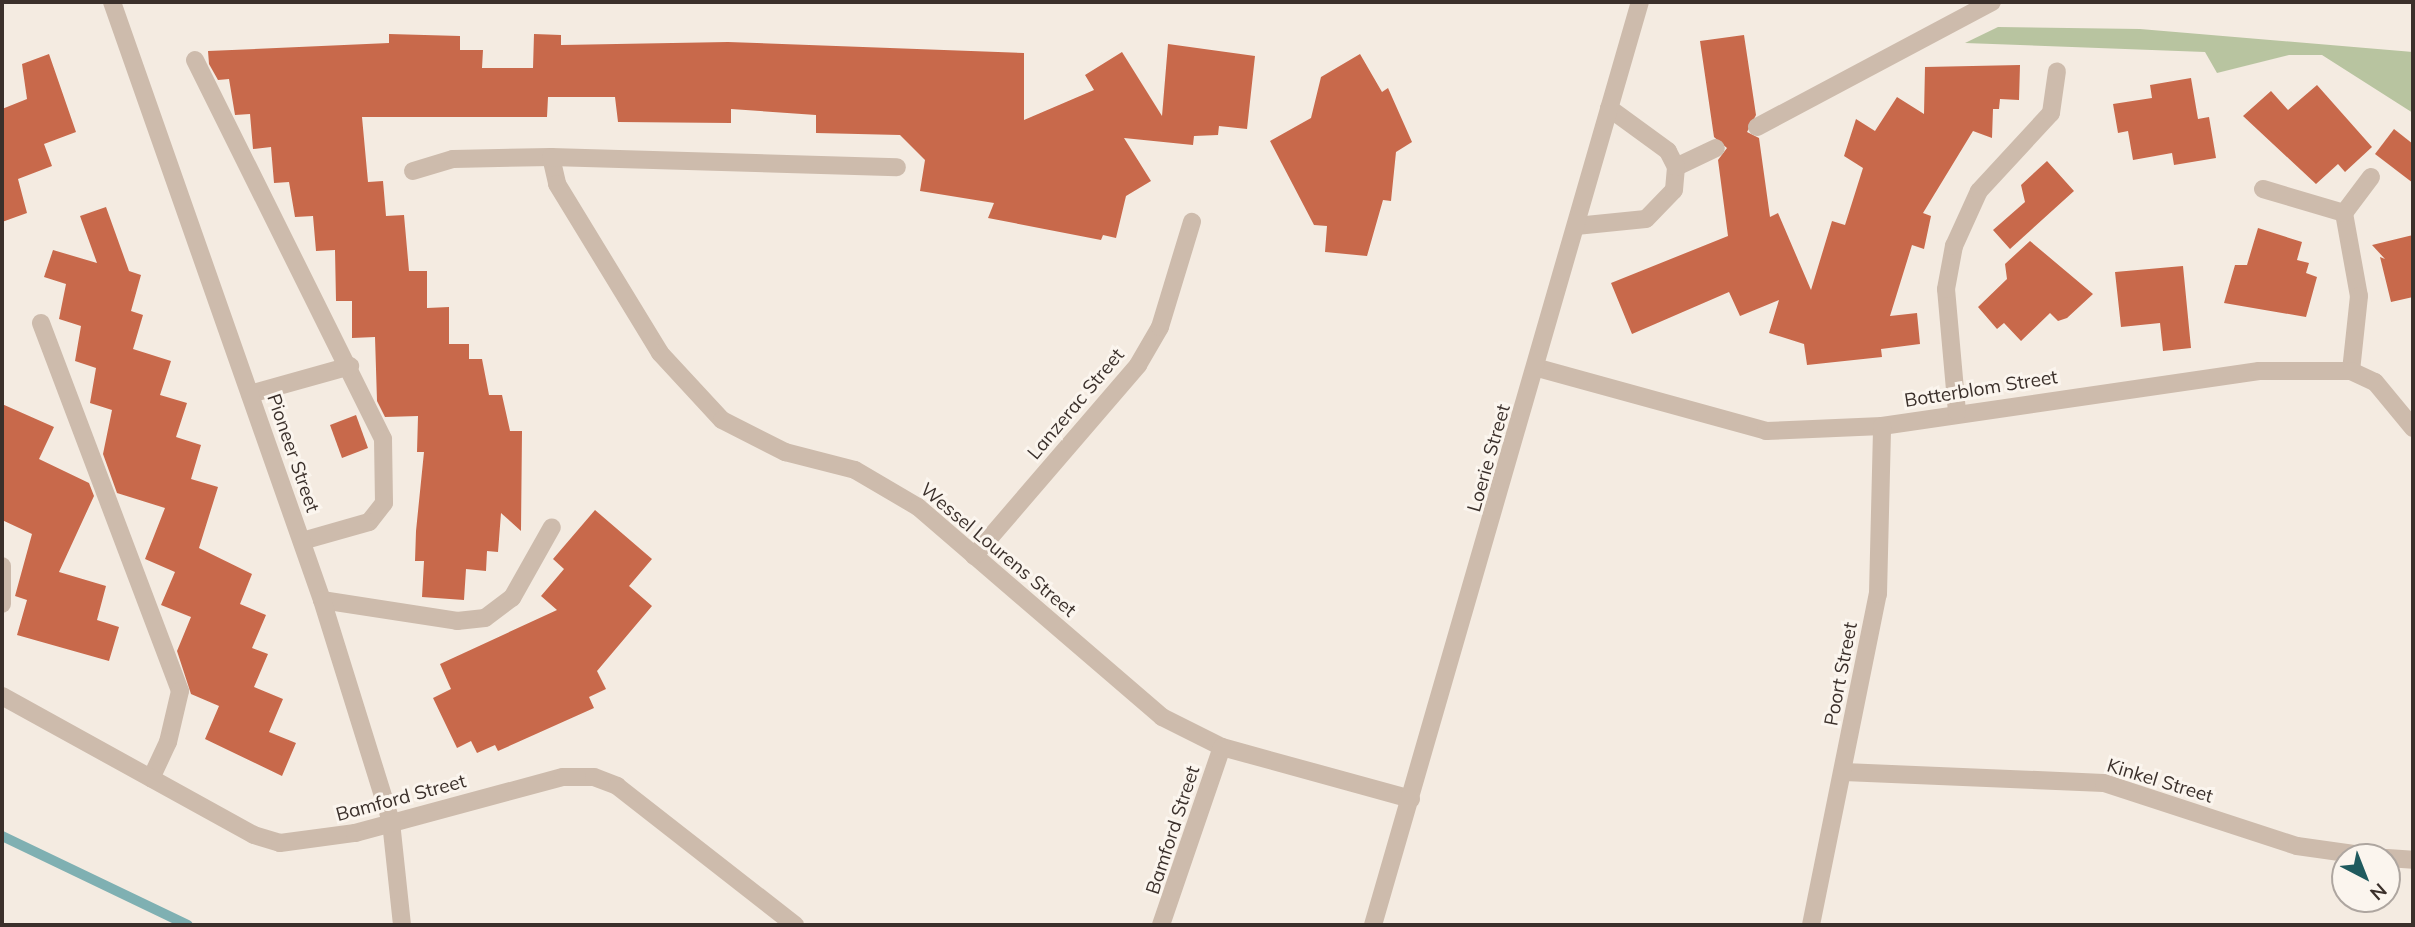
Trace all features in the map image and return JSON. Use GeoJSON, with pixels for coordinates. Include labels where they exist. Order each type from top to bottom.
{"type":"FeatureCollection","features":[{"type":"Feature","properties":{"kind":"street","name":"Pioneer Street"},"geometry":{"type":"LineString","coordinates":[[112,2],[322,600],[391,822],[402,925]]}},
{"type":"Feature","properties":{"kind":"street","name":"Loerie Street"},"geometry":{"type":"LineString","coordinates":[[1373,925],[1538,368],[1640,2]]}},
{"type":"Feature","properties":{"kind":"street"},"geometry":{"type":"LineString","coordinates":[[1757,127],[1870,70],[1992,2]]}},
{"type":"Feature","properties":{"kind":"street"},"geometry":{"type":"LineString","coordinates":[[195,60],[350,366],[383,439],[384,503],[369,522],[302,541]]}},
{"type":"Feature","properties":{"kind":"street"},"geometry":{"type":"LineString","coordinates":[[1956,412],[1946,289],[1954,246],[1979,191],[2051,113],[2057,71]]}},
{"type":"Feature","properties":{"kind":"street"},"geometry":{"type":"LineString","coordinates":[[1576,226],[1646,219],[1674,190],[1676,167],[1668,151],[1609,108]]}},
{"type":"Feature","properties":{"kind":"street"},"geometry":{"type":"LineString","coordinates":[[1676,167],[1716,148]]}},
{"type":"Feature","properties":{"kind":"street"},"geometry":{"type":"LineString","coordinates":[[413,171],[453,159],[551,157],[897,167]]}},
{"type":"Feature","properties":{"kind":"street","name":"Wessel Lourens Street"},"geometry":{"type":"LineString","coordinates":[[551,157],[557,184],[660,353],[699,400],[763,443],[884,485],[974,556],[1162,717],[1222,747],[1411,799]]}},
{"type":"Feature","properties":{"kind":"street"},"geometry":{"type":"LineString","coordinates":[[2371,177],[2344,213],[2359,296],[2351,371],[2375,382],[2413,428]]}},
{"type":"Feature","properties":{"kind":"street"},"geometry":{"type":"LineString","coordinates":[[2263,188],[2344,213]]}},
{"type":"Feature","properties":{"kind":"street","name":"Lanzerac Street"},"geometry":{"type":"LineString","coordinates":[[974,556],[1138,365],[1160,327],[1192,222]]}},
{"type":"Feature","properties":{"kind":"street"},"geometry":{"type":"LineString","coordinates":[[41,323],[180,691],[169,742],[151,778]]}},
{"type":"Feature","properties":{"kind":"street"},"geometry":{"type":"LineString","coordinates":[[250,394],[350,366]]}},
{"type":"Feature","properties":{"kind":"street","name":"Botterblom Street"},"geometry":{"type":"LineString","coordinates":[[1538,368],[1744,429],[1882,426],[1956,412],[2259,371],[2351,371]]}},
{"type":"Feature","properties":{"kind":"street","name":"Poort Street"},"geometry":{"type":"LineString","coordinates":[[1811,925],[1878,594],[1882,426]]}},
{"type":"Feature","properties":{"kind":"street"},"geometry":{"type":"LineString","coordinates":[[322,600],[457,621],[485,618],[512,598],[552,527]]}},
{"type":"Feature","properties":{"kind":"street"},"geometry":{"type":"LineString","coordinates":[[2,566],[2,604]]}},
{"type":"Feature","properties":{"kind":"street","name":"Bamford Street"},"geometry":{"type":"LineString","coordinates":[[2,696],[254,835],[280,843],[308,843],[563,776],[594,777],[617,786],[795,925]]}},
{"type":"Feature","properties":{"kind":"street","name":"Bamford Street"},"geometry":{"type":"LineString","coordinates":[[1161,925],[1222,747]]}},
{"type":"Feature","properties":{"kind":"street","name":"Kinkel Street"},"geometry":{"type":"LineString","coordinates":[[1844,772],[2104,783],[2297,846],[2331,851]]}},
{"type":"Feature","properties":{"kind":"green space"},"geometry":{"type":"Polygon","coordinates":[[[1998,27],[2140,29],[2413,52],[2413,113],[2322,55],[2289,55],[2217,73],[2205,52],[1965,43],[1998,27]]]}},
{"type":"Feature","properties":{"kind":"building"},"geometry":{"type":"Polygon","coordinates":[[[389,34],[460,36],[460,50],[483,50],[482,68],[533,68],[534,34],[561,35],[561,45],[728,42],[1024,53],[1024,120],[1094,90],[1085,75],[1122,52],[1162,116],[1168,44],[1255,56],[1247,129],[1219,126],[1218,135],[1194,136],[1193,145],[1124,138],[1151,181],[1126,196],[1116,238],[1103,235],[1101,240],[988,218],[994,203],[920,191],[925,160],[900,135],[816,133],[816,115],[731,109],[731,123],[618,122],[615,97],[548,97],[547,117],[362,117],[368,182],[383,181],[386,216],[404,215],[409,271],[427,271],[427,308],[449,307],[449,344],[469,344],[469,359],[482,359],[489,395],[502,395],[510,431],[522,431],[521,531],[501,513],[498,552],[487,551],[486,571],[466,569],[464,600],[422,597],[424,561],[415,561],[424,452],[417,452],[418,416],[385,417],[377,401],[375,337],[352,338],[352,301],[336,301],[335,250],[316,251],[313,216],[295,217],[289,182],[274,183],[271,147],[253,149],[250,114],[235,115],[229,79],[218,80],[209,64],[208,51],[389,43],[389,34]]]}},
{"type":"Feature","properties":{"kind":"building"},"geometry":{"type":"Polygon","coordinates":[[[1744,35],[1756,115],[1747,132],[1759,138],[1770,217],[1778,213],[1811,290],[1832,221],[1845,225],[1863,168],[1844,156],[1856,119],[1875,131],[1897,97],[1924,114],[1925,67],[2020,65],[2019,100],[2000,99],[1999,109],[1993,109],[1992,138],[1973,131],[1923,213],[1931,216],[1924,249],[1912,245],[1890,316],[1917,313],[1920,344],[1881,349],[1882,357],[1807,365],[1804,344],[1769,333],[1779,300],[1740,316],[1729,292],[1632,334],[1611,283],[1728,236],[1718,160],[1727,148],[1714,137],[1700,41],[1744,35]]]}},
{"type":"Feature","properties":{"kind":"building"},"geometry":{"type":"Polygon","coordinates":[[[49,54],[76,132],[44,144],[52,166],[18,179],[27,213],[2,222],[2,109],[27,99],[22,64],[49,54]]]}},
{"type":"Feature","properties":{"kind":"building"},"geometry":{"type":"Polygon","coordinates":[[[1360,54],[1382,92],[1388,88],[1412,142],[1396,152],[1391,201],[1383,200],[1367,256],[1325,252],[1327,226],[1314,225],[1270,141],[1311,118],[1321,77],[1360,54]]]}},
{"type":"Feature","properties":{"kind":"building"},"geometry":{"type":"Polygon","coordinates":[[[2191,78],[2198,119],[2209,117],[2216,158],[2174,165],[2172,153],[2133,160],[2128,131],[2118,133],[2113,104],[2152,98],[2150,85],[2191,78]]]}},
{"type":"Feature","properties":{"kind":"building"},"geometry":{"type":"Polygon","coordinates":[[[2317,85],[2372,147],[2345,172],[2338,164],[2316,184],[2243,116],[2271,91],[2288,110],[2317,85]]]}},
{"type":"Feature","properties":{"kind":"building"},"geometry":{"type":"Polygon","coordinates":[[[2394,129],[2413,144],[2413,183],[2375,154],[2394,129]]]}},
{"type":"Feature","properties":{"kind":"building"},"geometry":{"type":"Polygon","coordinates":[[[2047,161],[2074,191],[2010,249],[1993,230],[2025,202],[2021,185],[2047,161]]]}},
{"type":"Feature","properties":{"kind":"building"},"geometry":{"type":"Polygon","coordinates":[[[106,207],[129,271],[141,275],[131,311],[143,315],[133,349],[171,361],[160,395],[187,403],[176,437],[201,445],[191,479],[218,487],[199,548],[252,574],[240,604],[266,615],[252,648],[268,654],[254,687],[283,699],[269,732],[296,743],[282,776],[205,739],[219,706],[191,694],[177,651],[191,617],[161,605],[175,572],[145,559],[165,508],[117,493],[103,454],[112,410],[90,403],[96,368],[75,361],[81,326],[59,319],[66,284],[44,277],[53,250],[97,263],[80,216],[106,207]]]}},
{"type":"Feature","properties":{"kind":"building"},"geometry":{"type":"Polygon","coordinates":[[[2258,228],[2302,242],[2297,260],[2309,263],[2306,273],[2317,277],[2306,317],[2224,303],[2235,265],[2247,265],[2258,228]]]}},
{"type":"Feature","properties":{"kind":"building"},"geometry":{"type":"Polygon","coordinates":[[[2413,235],[2413,297],[2391,302],[2380,257],[2385,259],[2372,245],[2413,235]]]}},
{"type":"Feature","properties":{"kind":"building"},"geometry":{"type":"Polygon","coordinates":[[[2030,241],[2093,294],[2067,318],[2058,321],[2050,313],[2021,341],[2004,323],[1997,329],[1978,307],[2007,279],[2005,264],[2030,241]]]}},
{"type":"Feature","properties":{"kind":"building"},"geometry":{"type":"Polygon","coordinates":[[[2183,266],[2191,348],[2163,351],[2160,323],[2121,327],[2115,272],[2183,266]]]}},
{"type":"Feature","properties":{"kind":"building"},"geometry":{"type":"Polygon","coordinates":[[[2,404],[54,427],[39,459],[89,483],[94,496],[59,572],[106,586],[97,620],[119,627],[109,661],[17,635],[27,600],[15,596],[32,534],[2,520],[2,404]]]}},
{"type":"Feature","properties":{"kind":"building"},"geometry":{"type":"Polygon","coordinates":[[[356,415],[368,448],[342,458],[330,425],[356,415]]]}},
{"type":"Feature","properties":{"kind":"building"},"geometry":{"type":"Polygon","coordinates":[[[595,510],[652,559],[629,586],[652,606],[597,671],[606,689],[589,697],[594,708],[498,751],[495,745],[477,753],[471,741],[457,748],[433,698],[451,689],[440,664],[557,610],[541,596],[564,569],[553,559],[595,510]]]}},
{"type":"Feature","properties":{"kind":"waterway"},"geometry":{"type":"LineString","coordinates":[[2,836],[188,925]]}}]}
